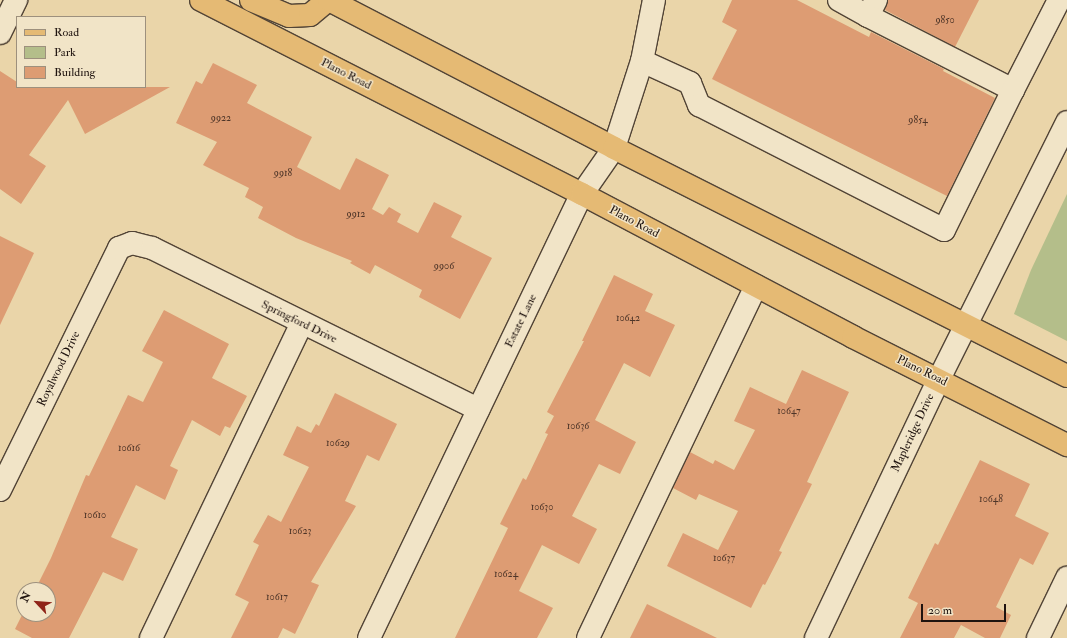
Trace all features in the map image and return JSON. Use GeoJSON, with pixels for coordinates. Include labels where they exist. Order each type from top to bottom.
{"type":"FeatureCollection","features":[{"type":"Feature","properties":{"kind":"main road"},"geometry":{"type":"LineString","coordinates":[[251,0],[289,16],[310,15],[328,0],[614,148],[1067,376]]}},
{"type":"Feature","properties":{"kind":"main road","name":"Plano Road"},"geometry":{"type":"LineString","coordinates":[[207,1],[582,194],[756,286],[1067,445]]}},
{"type":"Feature","properties":{"kind":"street"},"geometry":{"type":"LineString","coordinates":[[0,33],[16,0]]}},
{"type":"Feature","properties":{"kind":"street","name":"Estate Lane"},"geometry":{"type":"LineString","coordinates":[[369,638],[582,194],[614,148],[642,61],[654,0]]}},
{"type":"Feature","properties":{"kind":"street"},"geometry":{"type":"LineString","coordinates":[[839,0],[872,8],[1013,90]]}},
{"type":"Feature","properties":{"kind":"street"},"geometry":{"type":"LineString","coordinates":[[642,61],[690,83],[699,105],[944,230],[1059,0]]}},
{"type":"Feature","properties":{"kind":"street","name":"Mapleridge Drive"},"geometry":{"type":"LineString","coordinates":[[816,638],[939,379],[1067,122]]}},
{"type":"Feature","properties":{"kind":"street","name":"Springford Drive"},"geometry":{"type":"LineString","coordinates":[[119,248],[132,243],[152,248],[478,409]]}},
{"type":"Feature","properties":{"kind":"street","name":"Royalwood Drive"},"geometry":{"type":"LineString","coordinates":[[0,490],[119,248]]}},
{"type":"Feature","properties":{"kind":"street"},"geometry":{"type":"LineString","coordinates":[[588,638],[756,286]]}},
{"type":"Feature","properties":{"kind":"street"},"geometry":{"type":"LineString","coordinates":[[151,638],[302,323]]}},
{"type":"Feature","properties":{"kind":"street"},"geometry":{"type":"LineString","coordinates":[[1038,638],[1067,578]]}},
{"type":"Feature","properties":{"kind":"green space"},"geometry":{"type":"Polygon","coordinates":[[[1067,194],[1067,341],[1014,314],[1031,270],[1067,194]]]}},
{"type":"Feature","properties":{"kind":"building"},"geometry":{"type":"Polygon","coordinates":[[[732,0],[797,0],[869,37],[871,32],[944,69],[943,71],[995,98],[947,196],[712,79],[737,30],[722,22],[732,0]]]}},
{"type":"Feature","properties":{"kind":"building"},"geometry":{"type":"Polygon","coordinates":[[[888,0],[979,0],[955,47],[885,10],[888,0]]]}},
{"type":"Feature","properties":{"kind":"building"},"geometry":{"type":"Polygon","coordinates":[[[213,63],[257,85],[247,103],[312,137],[297,167],[340,190],[356,158],[389,175],[372,209],[383,215],[389,207],[401,214],[397,222],[418,233],[434,202],[462,216],[451,237],[492,258],[460,319],[419,297],[422,290],[375,265],[370,274],[350,263],[352,261],[296,238],[258,218],[263,207],[245,197],[249,188],[203,165],[217,142],[176,123],[196,81],[202,84],[213,63]]]}},
{"type":"Feature","properties":{"kind":"building"},"geometry":{"type":"Polygon","coordinates":[[[0,71],[16,81],[16,88],[170,87],[85,134],[68,100],[29,155],[46,166],[21,204],[0,189],[0,71]]]}},
{"type":"Feature","properties":{"kind":"building"},"geometry":{"type":"Polygon","coordinates":[[[0,236],[34,253],[0,325],[0,236]]]}},
{"type":"Feature","properties":{"kind":"building"},"geometry":{"type":"Polygon","coordinates":[[[614,275],[653,294],[645,311],[675,325],[650,377],[624,363],[595,420],[636,442],[620,474],[599,464],[572,516],[597,529],[579,564],[542,545],[519,591],[553,608],[537,638],[455,638],[508,528],[500,524],[523,478],[526,480],[548,434],[545,433],[554,416],[547,412],[584,341],[582,341],[614,275]]]}},
{"type":"Feature","properties":{"kind":"building"},"geometry":{"type":"Polygon","coordinates":[[[164,310],[229,344],[212,378],[247,396],[230,428],[225,426],[220,436],[192,420],[170,466],[178,470],[165,500],[136,485],[111,537],[138,549],[123,581],[103,572],[69,638],[32,638],[15,629],[18,622],[56,622],[56,582],[39,582],[51,558],[86,475],[89,476],[128,395],[143,402],[163,362],[142,351],[164,310]]]}},
{"type":"Feature","properties":{"kind":"building"},"geometry":{"type":"Polygon","coordinates":[[[802,370],[849,392],[807,482],[812,484],[779,551],[782,552],[751,608],[667,566],[683,533],[718,550],[738,511],[699,494],[696,500],[673,488],[690,452],[713,464],[715,460],[734,470],[755,430],[734,421],[750,387],[786,404],[802,370]]]}},
{"type":"Feature","properties":{"kind":"building"},"geometry":{"type":"Polygon","coordinates":[[[335,393],[397,424],[379,461],[367,455],[345,501],[356,506],[311,582],[319,585],[295,634],[283,628],[278,638],[231,638],[249,602],[235,595],[259,545],[253,542],[268,515],[281,522],[309,467],[283,455],[297,426],[311,433],[316,424],[319,426],[335,393]]]}},
{"type":"Feature","properties":{"kind":"building"},"geometry":{"type":"Polygon","coordinates":[[[980,460],[1030,484],[1015,516],[1049,533],[1033,565],[1020,558],[996,607],[1011,615],[1000,638],[985,638],[961,625],[954,638],[900,638],[918,603],[908,598],[935,543],[938,545],[980,460]]]}},
{"type":"Feature","properties":{"kind":"building"},"geometry":{"type":"Polygon","coordinates":[[[647,604],[717,638],[630,638],[647,604]]]}}]}
